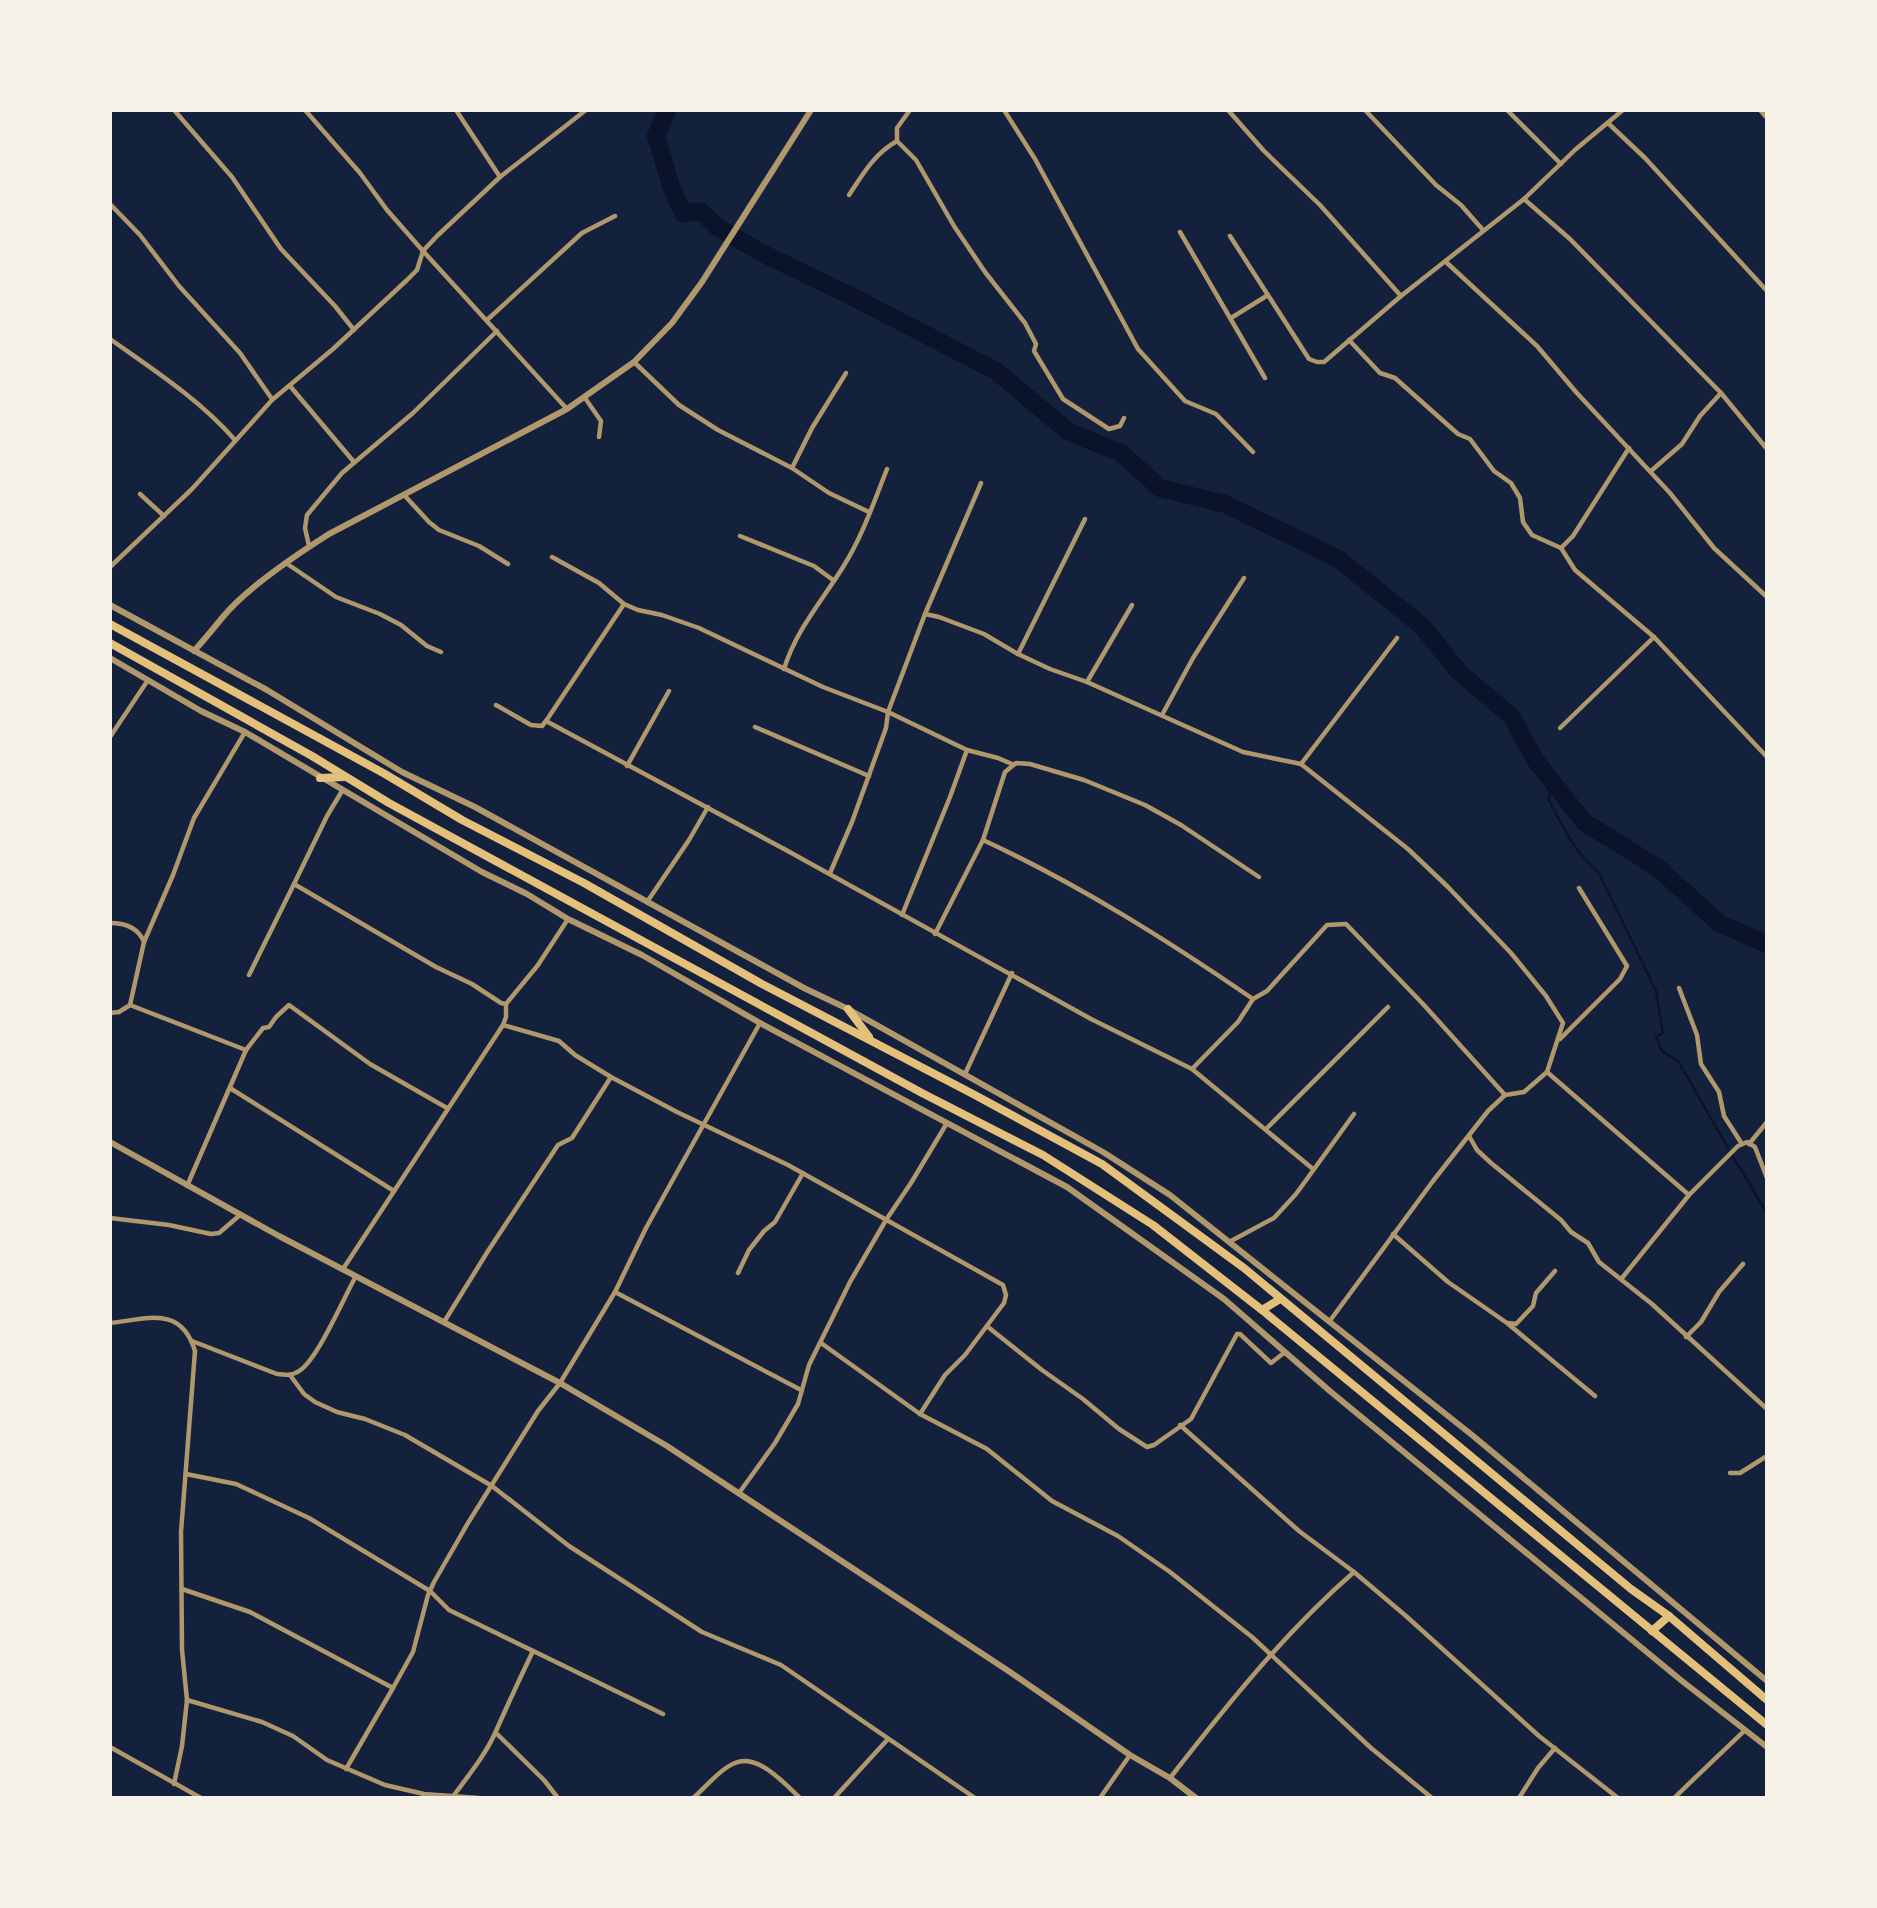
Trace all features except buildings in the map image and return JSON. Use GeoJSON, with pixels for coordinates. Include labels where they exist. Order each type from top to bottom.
{"type":"FeatureCollection","features":[{"type":"Feature","properties":{"kind":"main road"},"geometry":{"type":"LineString","coordinates":[[110,624],[385,774],[463,820],[584,883],[657,927],[1102,1164],[1244,1268],[1631,1589],[1669,1616],[1767,1700]]}},
{"type":"Feature","properties":{"kind":"main road"},"geometry":{"type":"LineString","coordinates":[[110,643],[346,777],[922,1093],[1043,1154],[1153,1225],[1262,1310],[1767,1725]]}},
{"type":"Feature","properties":{"kind":"main road"},"geometry":{"type":"LineString","coordinates":[[320,778],[346,777]]}},
{"type":"Feature","properties":{"kind":"main road"},"geometry":{"type":"LineString","coordinates":[[848,1009],[871,1040]]}},
{"type":"Feature","properties":{"kind":"main road"},"geometry":{"type":"LineString","coordinates":[[1262,1310],[1280,1299]]}},
{"type":"Feature","properties":{"kind":"main road"},"geometry":{"type":"LineString","coordinates":[[1652,1631],[1669,1616]]}},
{"type":"Feature","properties":{"kind":"street"},"geometry":{"type":"LineString","coordinates":[[174,110],[232,177],[281,249],[354,330]]}},
{"type":"Feature","properties":{"kind":"street"},"geometry":{"type":"LineString","coordinates":[[305,110],[423,251],[568,409]]}},
{"type":"Feature","properties":{"kind":"street"},"geometry":{"type":"LineString","coordinates":[[456,110],[500,177]]}},
{"type":"Feature","properties":{"kind":"street"},"geometry":{"type":"LineString","coordinates":[[110,567],[192,489],[272,400],[354,330],[417,270],[423,251],[500,177],[586,110]]}},
{"type":"Feature","properties":{"kind":"street"},"geometry":{"type":"LineString","coordinates":[[194,651],[223,617],[285,563],[309,546],[568,409],[634,362],[672,323],[723,250],[811,110]]}},
{"type":"Feature","properties":{"kind":"street"},"geometry":{"type":"LineString","coordinates":[[910,110],[897,128],[897,141],[916,160],[954,226],[985,272],[1025,323],[1037,344],[1034,351],[1063,399],[1109,429],[1120,426],[1124,418]]}},
{"type":"Feature","properties":{"kind":"street"},"geometry":{"type":"LineString","coordinates":[[1004,110],[1035,159],[1138,349],[1185,401],[1216,414],[1253,452]]}},
{"type":"Feature","properties":{"kind":"street"},"geometry":{"type":"LineString","coordinates":[[1228,110],[1320,205],[1401,296]]}},
{"type":"Feature","properties":{"kind":"street"},"geometry":{"type":"LineString","coordinates":[[1365,110],[1483,230]]}},
{"type":"Feature","properties":{"kind":"street"},"geometry":{"type":"LineString","coordinates":[[1507,110],[1561,164]]}},
{"type":"Feature","properties":{"kind":"street"},"geometry":{"type":"LineString","coordinates":[[1230,236],[1309,359],[1324,362],[1401,296],[1524,199],[1592,134],[1609,124],[1623,110]]}},
{"type":"Feature","properties":{"kind":"street"},"geometry":{"type":"LineString","coordinates":[[1760,110],[1767,118]]}},
{"type":"Feature","properties":{"kind":"street"},"geometry":{"type":"LineString","coordinates":[[1609,124],[1645,158],[1767,291]]}},
{"type":"Feature","properties":{"kind":"street"},"geometry":{"type":"LineString","coordinates":[[849,195],[872,161],[897,141]]}},
{"type":"Feature","properties":{"kind":"street"},"geometry":{"type":"LineString","coordinates":[[1524,199],[1570,239],[1721,393],[1767,449]]}},
{"type":"Feature","properties":{"kind":"street"},"geometry":{"type":"LineString","coordinates":[[110,204],[140,235],[179,286],[240,353],[272,400]]}},
{"type":"Feature","properties":{"kind":"street"},"geometry":{"type":"LineString","coordinates":[[487,320],[582,233],[615,216]]}},
{"type":"Feature","properties":{"kind":"street"},"geometry":{"type":"LineString","coordinates":[[1180,232],[1265,378]]}},
{"type":"Feature","properties":{"kind":"street"},"geometry":{"type":"LineString","coordinates":[[1446,262],[1537,346],[1651,471],[1714,548],[1767,597]]}},
{"type":"Feature","properties":{"kind":"street"},"geometry":{"type":"LineString","coordinates":[[1231,318],[1268,295]]}},
{"type":"Feature","properties":{"kind":"street"},"geometry":{"type":"LineString","coordinates":[[309,546],[305,528],[307,515],[354,462],[413,413],[497,331]]}},
{"type":"Feature","properties":{"kind":"street"},"geometry":{"type":"LineString","coordinates":[[110,339],[212,415],[235,440]]}},
{"type":"Feature","properties":{"kind":"street"},"geometry":{"type":"LineString","coordinates":[[1349,340],[1380,373],[1395,379],[1458,434],[1470,439],[1494,471],[1515,490],[1520,498],[1523,522],[1532,535],[1561,548],[1575,570],[1654,637],[1767,757]]}},
{"type":"Feature","properties":{"kind":"street"},"geometry":{"type":"LineString","coordinates":[[634,362],[679,405],[718,430],[792,468],[829,493],[869,512]]}},
{"type":"Feature","properties":{"kind":"street"},"geometry":{"type":"LineString","coordinates":[[792,468],[812,428],[846,373]]}},
{"type":"Feature","properties":{"kind":"street"},"geometry":{"type":"LineString","coordinates":[[290,386],[354,462]]}},
{"type":"Feature","properties":{"kind":"street"},"geometry":{"type":"LineString","coordinates":[[1651,471],[1682,443],[1700,416],[1721,393]]}},
{"type":"Feature","properties":{"kind":"street"},"geometry":{"type":"LineString","coordinates":[[586,398],[601,421],[599,437]]}},
{"type":"Feature","properties":{"kind":"street"},"geometry":{"type":"LineString","coordinates":[[1561,548],[1573,536],[1629,448]]}},
{"type":"Feature","properties":{"kind":"street"},"geometry":{"type":"LineString","coordinates":[[784,668],[796,639],[855,545],[887,469]]}},
{"type":"Feature","properties":{"kind":"street"},"geometry":{"type":"LineString","coordinates":[[830,873],[869,776],[886,728],[888,712],[925,614],[981,483]]}},
{"type":"Feature","properties":{"kind":"street"},"geometry":{"type":"LineString","coordinates":[[140,494],[164,516]]}},
{"type":"Feature","properties":{"kind":"street"},"geometry":{"type":"LineString","coordinates":[[405,496],[439,530],[479,546],[508,564]]}},
{"type":"Feature","properties":{"kind":"street"},"geometry":{"type":"LineString","coordinates":[[1018,654],[1085,519]]}},
{"type":"Feature","properties":{"kind":"street"},"geometry":{"type":"LineString","coordinates":[[740,536],[814,566],[833,580]]}},
{"type":"Feature","properties":{"kind":"street"},"geometry":{"type":"LineString","coordinates":[[552,557],[599,583],[624,604],[699,628],[823,687],[888,712],[967,750],[1012,764],[1030,764],[1084,780],[1145,805],[1181,825],[1259,877]]}},
{"type":"Feature","properties":{"kind":"street"},"geometry":{"type":"LineString","coordinates":[[285,563],[336,597],[380,614],[401,625],[427,646],[441,652]]}},
{"type":"Feature","properties":{"kind":"street"},"geometry":{"type":"LineString","coordinates":[[1162,715],[1193,658],[1244,578]]}},
{"type":"Feature","properties":{"kind":"street"},"geometry":{"type":"LineString","coordinates":[[496,705],[542,726],[624,604]]}},
{"type":"Feature","properties":{"kind":"street"},"geometry":{"type":"LineString","coordinates":[[110,605],[267,690],[402,772],[475,807],[848,1009],[1103,1152],[1170,1195],[1472,1435],[1767,1681]]}},
{"type":"Feature","properties":{"kind":"street"},"geometry":{"type":"LineString","coordinates":[[1087,682],[1132,605]]}},
{"type":"Feature","properties":{"kind":"street"},"geometry":{"type":"LineString","coordinates":[[925,614],[985,634],[1018,654],[1243,752],[1301,764],[1408,849],[1511,953],[1563,1023],[1547,1072],[1524,1092],[1505,1096],[1488,1111],[1329,1322]]}},
{"type":"Feature","properties":{"kind":"street"},"geometry":{"type":"LineString","coordinates":[[1560,728],[1654,637]]}},
{"type":"Feature","properties":{"kind":"street"},"geometry":{"type":"LineString","coordinates":[[1301,764],[1397,638]]}},
{"type":"Feature","properties":{"kind":"street"},"geometry":{"type":"LineString","coordinates":[[110,658],[568,919],[642,955],[760,1023],[1067,1186],[1224,1298],[1331,1392],[1682,1681],[1767,1746]]}},
{"type":"Feature","properties":{"kind":"street"},"geometry":{"type":"LineString","coordinates":[[110,737],[148,680]]}},
{"type":"Feature","properties":{"kind":"street"},"geometry":{"type":"LineString","coordinates":[[627,766],[668,691]]}},
{"type":"Feature","properties":{"kind":"street"},"geometry":{"type":"LineString","coordinates":[[546,721],[830,873],[935,934],[1192,1069],[1313,1169]]}},
{"type":"Feature","properties":{"kind":"street"},"geometry":{"type":"LineString","coordinates":[[755,727],[869,776]]}},
{"type":"Feature","properties":{"kind":"street"},"geometry":{"type":"LineString","coordinates":[[110,1013],[119,1012],[130,1005],[144,942],[194,818],[244,732]]}},
{"type":"Feature","properties":{"kind":"street"},"geometry":{"type":"LineString","coordinates":[[901,915],[967,750]]}},
{"type":"Feature","properties":{"kind":"street"},"geometry":{"type":"LineString","coordinates":[[935,934],[983,840],[1005,772],[1012,764]]}},
{"type":"Feature","properties":{"kind":"street"},"geometry":{"type":"LineString","coordinates":[[249,975],[327,816],[342,791]]}},
{"type":"Feature","properties":{"kind":"street"},"geometry":{"type":"LineString","coordinates":[[647,902],[708,807]]}},
{"type":"Feature","properties":{"kind":"street"},"geometry":{"type":"LineString","coordinates":[[983,840],[1062,879],[1149,930],[1254,999]]}},
{"type":"Feature","properties":{"kind":"street"},"geometry":{"type":"LineString","coordinates":[[294,884],[506,1004]]}},
{"type":"Feature","properties":{"kind":"street"},"geometry":{"type":"LineString","coordinates":[[1559,1040],[1620,979],[1627,966],[1579,888]]}},
{"type":"Feature","properties":{"kind":"street"},"geometry":{"type":"LineString","coordinates":[[343,1269],[503,1025],[506,1004],[538,965],[568,919]]}},
{"type":"Feature","properties":{"kind":"street"},"geometry":{"type":"LineString","coordinates":[[110,923],[122,923],[130,927],[140,933],[144,942]]}},
{"type":"Feature","properties":{"kind":"street"},"geometry":{"type":"LineString","coordinates":[[1192,1069],[1238,1022],[1254,999],[1267,991],[1326,925],[1346,924],[1423,1004],[1505,1096]]}},
{"type":"Feature","properties":{"kind":"street"},"geometry":{"type":"LineString","coordinates":[[965,1075],[1012,974]]}},
{"type":"Feature","properties":{"kind":"street"},"geometry":{"type":"LineString","coordinates":[[1679,988],[1697,1035],[1701,1064],[1719,1091],[1724,1116],[1742,1144]]}},
{"type":"Feature","properties":{"kind":"street"},"geometry":{"type":"LineString","coordinates":[[130,1005],[246,1050]]}},
{"type":"Feature","properties":{"kind":"street"},"geometry":{"type":"LineString","coordinates":[[187,1186],[246,1050],[262,1028],[269,1027],[286,1006],[293,1006],[370,1064],[447,1108]]}},
{"type":"Feature","properties":{"kind":"street"},"geometry":{"type":"LineString","coordinates":[[1266,1129],[1388,1007]]}},
{"type":"Feature","properties":{"kind":"street"},"geometry":{"type":"LineString","coordinates":[[346,1769],[413,1652],[430,1591],[538,1411],[560,1383],[615,1292],[646,1228],[760,1023]]}},
{"type":"Feature","properties":{"kind":"street"},"geometry":{"type":"LineString","coordinates":[[503,1025],[559,1041],[589,1065],[803,1173],[1003,1284],[1006,1295],[1004,1303],[965,1355],[944,1375],[920,1415]]}},
{"type":"Feature","properties":{"kind":"street"},"geometry":{"type":"LineString","coordinates":[[1547,1072],[1689,1195]]}},
{"type":"Feature","properties":{"kind":"street"},"geometry":{"type":"LineString","coordinates":[[444,1322],[558,1145],[572,1138],[611,1077]]}},
{"type":"Feature","properties":{"kind":"street"},"geometry":{"type":"LineString","coordinates":[[230,1088],[394,1191]]}},
{"type":"Feature","properties":{"kind":"street"},"geometry":{"type":"LineString","coordinates":[[1231,1241],[1274,1217],[1296,1194],[1354,1114]]}},
{"type":"Feature","properties":{"kind":"street"},"geometry":{"type":"LineString","coordinates":[[1749,1144],[1767,1122]]}},
{"type":"Feature","properties":{"kind":"street"},"geometry":{"type":"LineString","coordinates":[[739,1493],[775,1443],[798,1404],[809,1365],[850,1282],[947,1123]]}},
{"type":"Feature","properties":{"kind":"street"},"geometry":{"type":"LineString","coordinates":[[1469,1136],[1477,1150],[1561,1220],[1571,1233],[1588,1243],[1599,1262],[1622,1278],[1767,1409]]}},
{"type":"Feature","properties":{"kind":"street"},"geometry":{"type":"LineString","coordinates":[[110,1142],[187,1186],[560,1383],[667,1446],[1010,1672],[1130,1755],[1170,1778],[1196,1798]]}},
{"type":"Feature","properties":{"kind":"street"},"geometry":{"type":"LineString","coordinates":[[1622,1278],[1689,1195],[1742,1144],[1747,1142],[1755,1147],[1767,1178]]}},
{"type":"Feature","properties":{"kind":"street"},"geometry":{"type":"LineString","coordinates":[[737,1273],[749,1250],[764,1231],[775,1223],[803,1173]]}},
{"type":"Feature","properties":{"kind":"street"},"geometry":{"type":"LineString","coordinates":[[110,1218],[169,1224],[211,1234],[219,1233],[241,1214]]}},
{"type":"Feature","properties":{"kind":"street"},"geometry":{"type":"LineString","coordinates":[[1393,1234],[1448,1282],[1507,1323],[1595,1396]]}},
{"type":"Feature","properties":{"kind":"street"},"geometry":{"type":"LineString","coordinates":[[1686,1337],[1702,1322],[1719,1292],[1743,1264]]}},
{"type":"Feature","properties":{"kind":"street"},"geometry":{"type":"LineString","coordinates":[[1507,1323],[1516,1324],[1521,1320],[1536,1300],[1536,1293],[1555,1271]]}},
{"type":"Feature","properties":{"kind":"street"},"geometry":{"type":"LineString","coordinates":[[192,1341],[277,1374],[290,1375],[300,1371],[314,1354],[356,1276]]}},
{"type":"Feature","properties":{"kind":"street"},"geometry":{"type":"LineString","coordinates":[[615,1292],[801,1391]]}},
{"type":"Feature","properties":{"kind":"street"},"geometry":{"type":"LineString","coordinates":[[110,1323],[168,1319],[181,1325],[192,1341],[195,1360],[181,1532],[182,1650],[187,1700],[174,1784]]}},
{"type":"Feature","properties":{"kind":"street"},"geometry":{"type":"LineString","coordinates":[[988,1327],[1119,1429],[1147,1447],[1191,1419],[1237,1334],[1271,1363],[1286,1351]]}},
{"type":"Feature","properties":{"kind":"street"},"geometry":{"type":"LineString","coordinates":[[821,1343],[920,1415],[987,1449],[1052,1501],[1118,1536],[1227,1616],[1371,1748],[1432,1798]]}},
{"type":"Feature","properties":{"kind":"street"},"geometry":{"type":"LineString","coordinates":[[290,1375],[304,1394],[315,1402],[405,1435],[492,1486],[569,1546],[702,1632],[781,1665],[974,1797]]}},
{"type":"Feature","properties":{"kind":"street"},"geometry":{"type":"LineString","coordinates":[[1180,1425],[1299,1531],[1354,1572],[1555,1748],[1618,1798]]}},
{"type":"Feature","properties":{"kind":"street"},"geometry":{"type":"LineString","coordinates":[[1730,1473],[1740,1473],[1767,1456]]}},
{"type":"Feature","properties":{"kind":"street"},"geometry":{"type":"LineString","coordinates":[[186,1474],[236,1484],[309,1518],[430,1591],[449,1610],[663,1714]]}},
{"type":"Feature","properties":{"kind":"street"},"geometry":{"type":"LineString","coordinates":[[1170,1778],[1236,1693],[1321,1601],[1354,1572]]}},
{"type":"Feature","properties":{"kind":"street"},"geometry":{"type":"LineString","coordinates":[[182,1588],[250,1612],[393,1688]]}},
{"type":"Feature","properties":{"kind":"street"},"geometry":{"type":"LineString","coordinates":[[454,1795],[496,1733],[505,1707],[533,1651]]}},
{"type":"Feature","properties":{"kind":"street"},"geometry":{"type":"LineString","coordinates":[[187,1700],[261,1722],[293,1736],[327,1760],[384,1785],[424,1794],[479,1798]]}},
{"type":"Feature","properties":{"kind":"street"},"geometry":{"type":"LineString","coordinates":[[1674,1798],[1746,1730]]}},
{"type":"Feature","properties":{"kind":"street"},"geometry":{"type":"LineString","coordinates":[[496,1733],[544,1780],[558,1798]]}},
{"type":"Feature","properties":{"kind":"street"},"geometry":{"type":"LineString","coordinates":[[834,1798],[888,1739]]}},
{"type":"Feature","properties":{"kind":"street"},"geometry":{"type":"LineString","coordinates":[[1519,1798],[1538,1768],[1555,1748]]}},
{"type":"Feature","properties":{"kind":"street"},"geometry":{"type":"LineString","coordinates":[[110,1757],[112,1749],[201,1798]]}},
{"type":"Feature","properties":{"kind":"street"},"geometry":{"type":"LineString","coordinates":[[1100,1798],[1130,1755]]}},
{"type":"Feature","properties":{"kind":"street"},"geometry":{"type":"LineString","coordinates":[[693,1798],[738,1761],[753,1763],[768,1770],[800,1798]]}},
{"type":"Feature","properties":{"kind":"waterway"},"geometry":{"type":"LineString","coordinates":[[667,110],[656,136],[672,189],[683,213],[701,211],[717,227],[762,253],[996,371],[1069,432],[1121,453],[1160,488],[1225,504],[1337,558],[1422,626],[1459,672],[1511,716],[1536,761],[1584,822],[1658,868],[1719,923],[1767,944]]}},
{"type":"Feature","properties":{"kind":"waterway"},"geometry":{"type":"LineString","coordinates":[[1555,785],[1548,798],[1576,848],[1599,873],[1656,991],[1663,1033],[1656,1037],[1662,1051],[1678,1061],[1728,1148]]}},
{"type":"Feature","properties":{"kind":"waterway"},"geometry":{"type":"LineString","coordinates":[[1732,1155],[1767,1213]]}}]}
